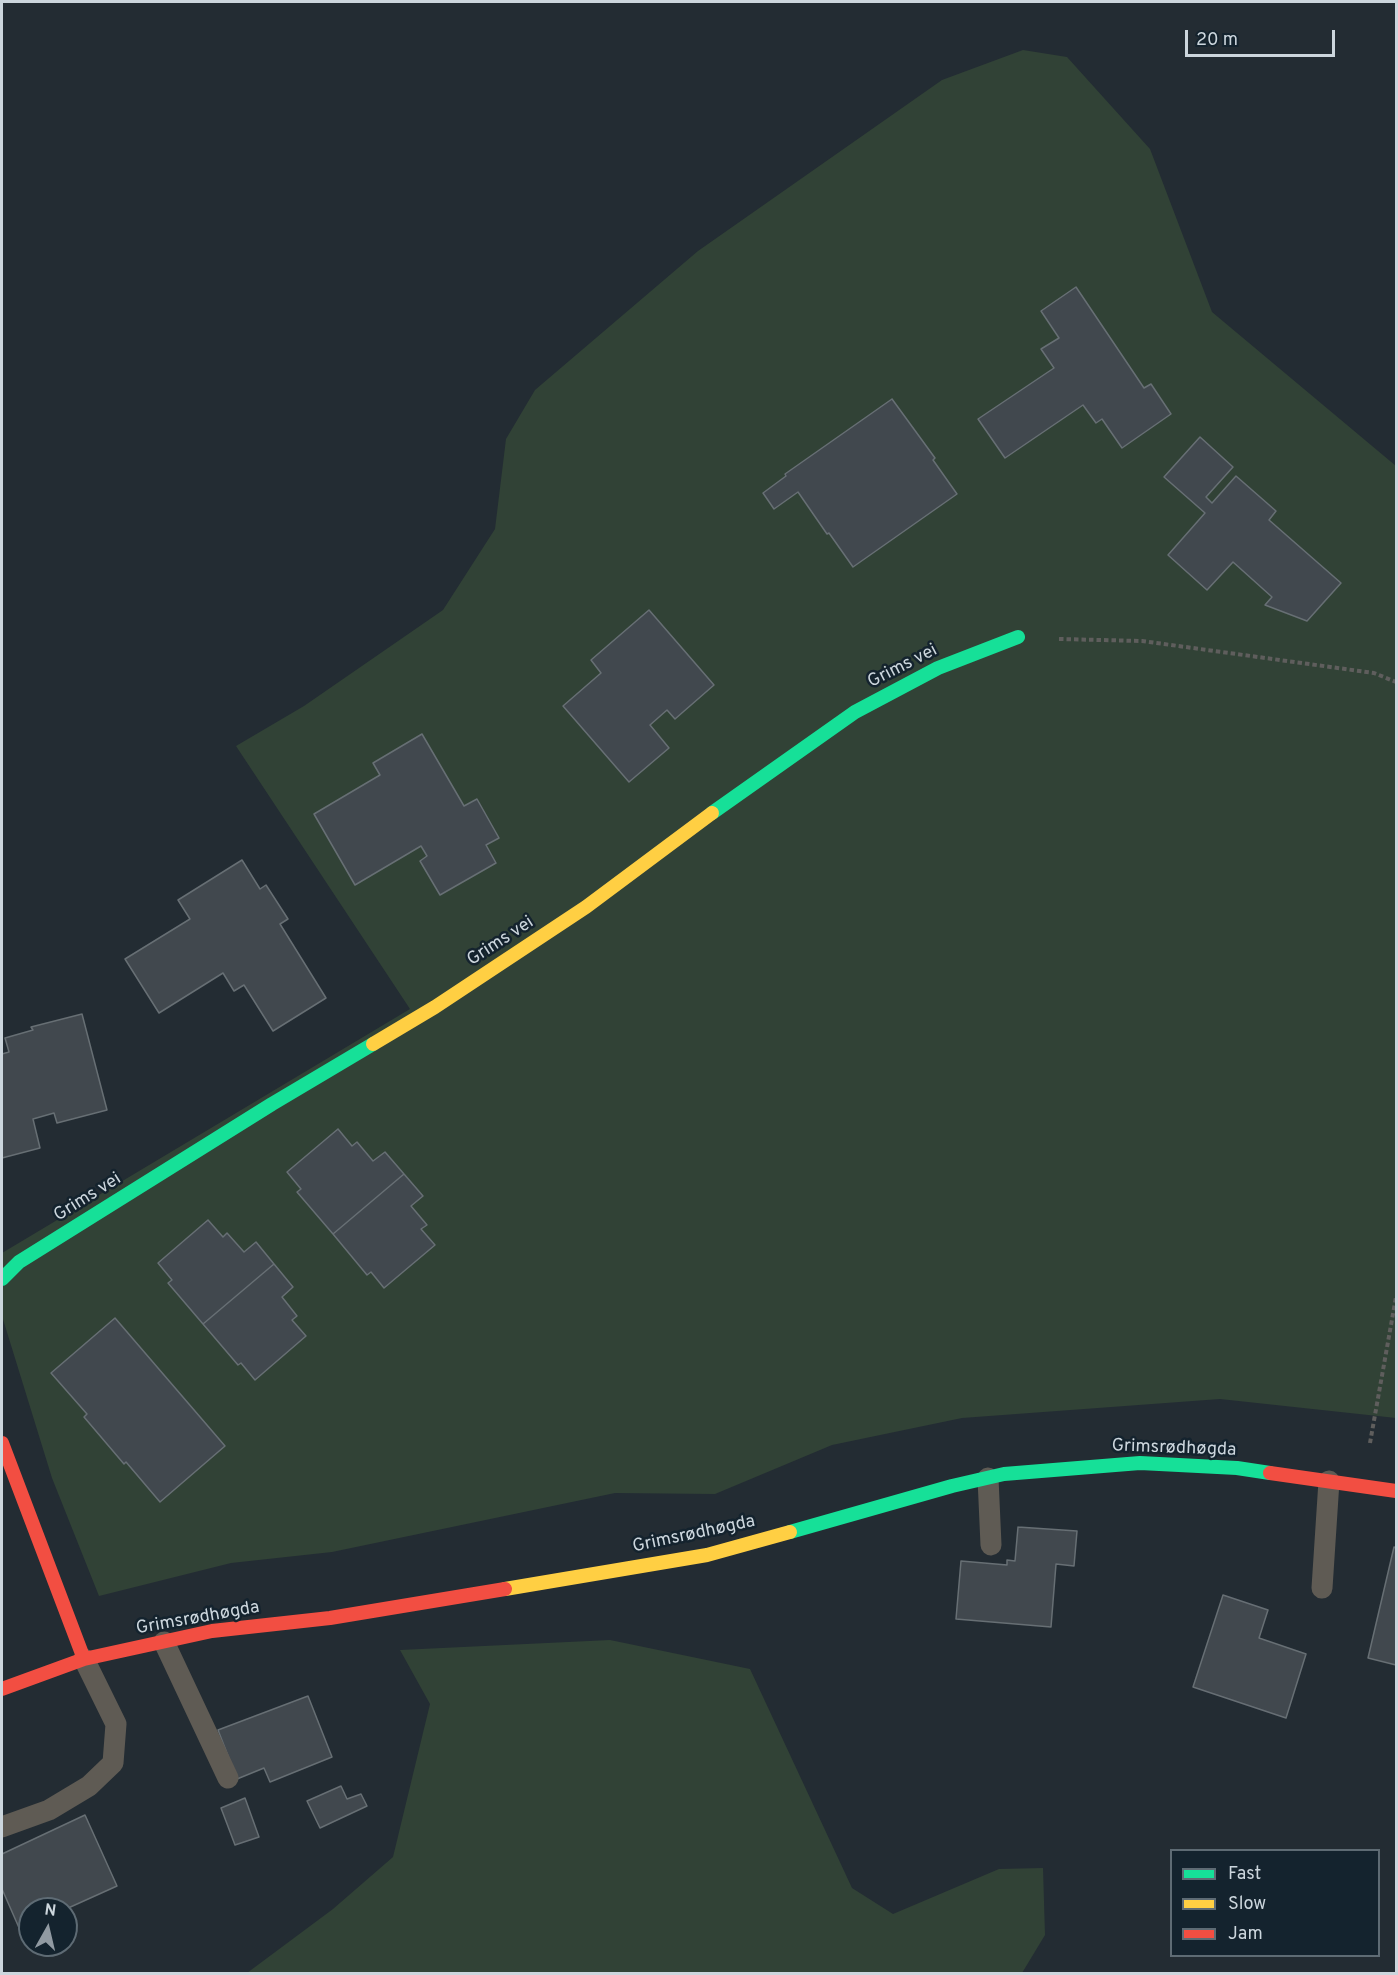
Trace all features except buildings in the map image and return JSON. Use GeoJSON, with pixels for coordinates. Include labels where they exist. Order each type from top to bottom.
{"type":"FeatureCollection","features":[{"type":"Feature","properties":{"kind":"main road","name":"Grims vei"},"geometry":{"type":"LineString","coordinates":[[2,1279],[19,1262],[272,1104],[435,1007],[521,951],[586,907],[730,800],[855,712],[938,668],[1018,637]]}},
{"type":"Feature","properties":{"kind":"main road"},"geometry":{"type":"LineString","coordinates":[[2,1443],[84,1659]]}},
{"type":"Feature","properties":{"kind":"main road","name":"Grimsrødhøgda"},"geometry":{"type":"LineString","coordinates":[[2,1689],[84,1659],[212,1631],[330,1618],[707,1555],[1004,1474],[1140,1462],[1237,1468],[1396,1491]]}},
{"type":"Feature","properties":{"kind":"lane"},"geometry":{"type":"LineString","coordinates":[[988,1478],[991,1545]]}},
{"type":"Feature","properties":{"kind":"lane"},"geometry":{"type":"LineString","coordinates":[[1322,1588],[1329,1481]]}},
{"type":"Feature","properties":{"kind":"lane"},"geometry":{"type":"LineString","coordinates":[[164,1642],[228,1778]]}},
{"type":"Feature","properties":{"kind":"lane"},"geometry":{"type":"LineString","coordinates":[[2,1827],[49,1810],[88,1786],[113,1763],[116,1724],[84,1659]]}},
{"type":"Feature","properties":{"kind":"path"},"geometry":{"type":"LineString","coordinates":[[1018,637],[1142,641],[1374,673],[1396,682]]}},
{"type":"Feature","properties":{"kind":"path"},"geometry":{"type":"LineString","coordinates":[[1368,1452],[1396,1297]]}},
{"type":"Feature","properties":{"kind":"green space"},"geometry":{"type":"Polygon","coordinates":[[[1023,50],[1067,57],[1150,149],[1212,312],[1396,466],[1396,1418],[1220,1399],[962,1418],[832,1445],[715,1494],[615,1493],[332,1552],[231,1563],[99,1596],[52,1478],[2,1316],[2,1253],[410,1009],[236,746],[304,706],[443,610],[495,529],[506,439],[535,390],[698,251],[942,80],[1023,50]]]}},
{"type":"Feature","properties":{"kind":"green space"},"geometry":{"type":"Polygon","coordinates":[[[610,1640],[750,1669],[852,1888],[893,1914],[999,1869],[1043,1868],[1045,1935],[1022,1973],[247,1973],[333,1909],[393,1857],[430,1704],[400,1650],[610,1640]]]}},
{"type":"Feature","properties":{"kind":"traffic: fast"},"geometry":{"type":"LineString","coordinates":[[712,813],[855,712],[938,668],[1018,637]]}},
{"type":"Feature","properties":{"kind":"traffic: fast"},"geometry":{"type":"LineString","coordinates":[[2,1279],[19,1262],[272,1104],[373,1044]]}},
{"type":"Feature","properties":{"kind":"traffic: fast"},"geometry":{"type":"LineString","coordinates":[[790,1532],[952,1486],[1004,1474],[1140,1463],[1237,1468],[1270,1473]]}},
{"type":"Feature","properties":{"kind":"traffic: slow"},"geometry":{"type":"LineString","coordinates":[[373,1044],[435,1007],[586,907],[712,813]]}},
{"type":"Feature","properties":{"kind":"traffic: slow"},"geometry":{"type":"LineString","coordinates":[[505,1589],[707,1555],[790,1532]]}},
{"type":"Feature","properties":{"kind":"traffic: jam"},"geometry":{"type":"LineString","coordinates":[[2,1443],[84,1659]]}},
{"type":"Feature","properties":{"kind":"traffic: jam"},"geometry":{"type":"LineString","coordinates":[[1270,1473],[1396,1491]]}},
{"type":"Feature","properties":{"kind":"traffic: jam"},"geometry":{"type":"LineString","coordinates":[[2,1689],[84,1659],[212,1631],[330,1618],[505,1589]]}}]}
